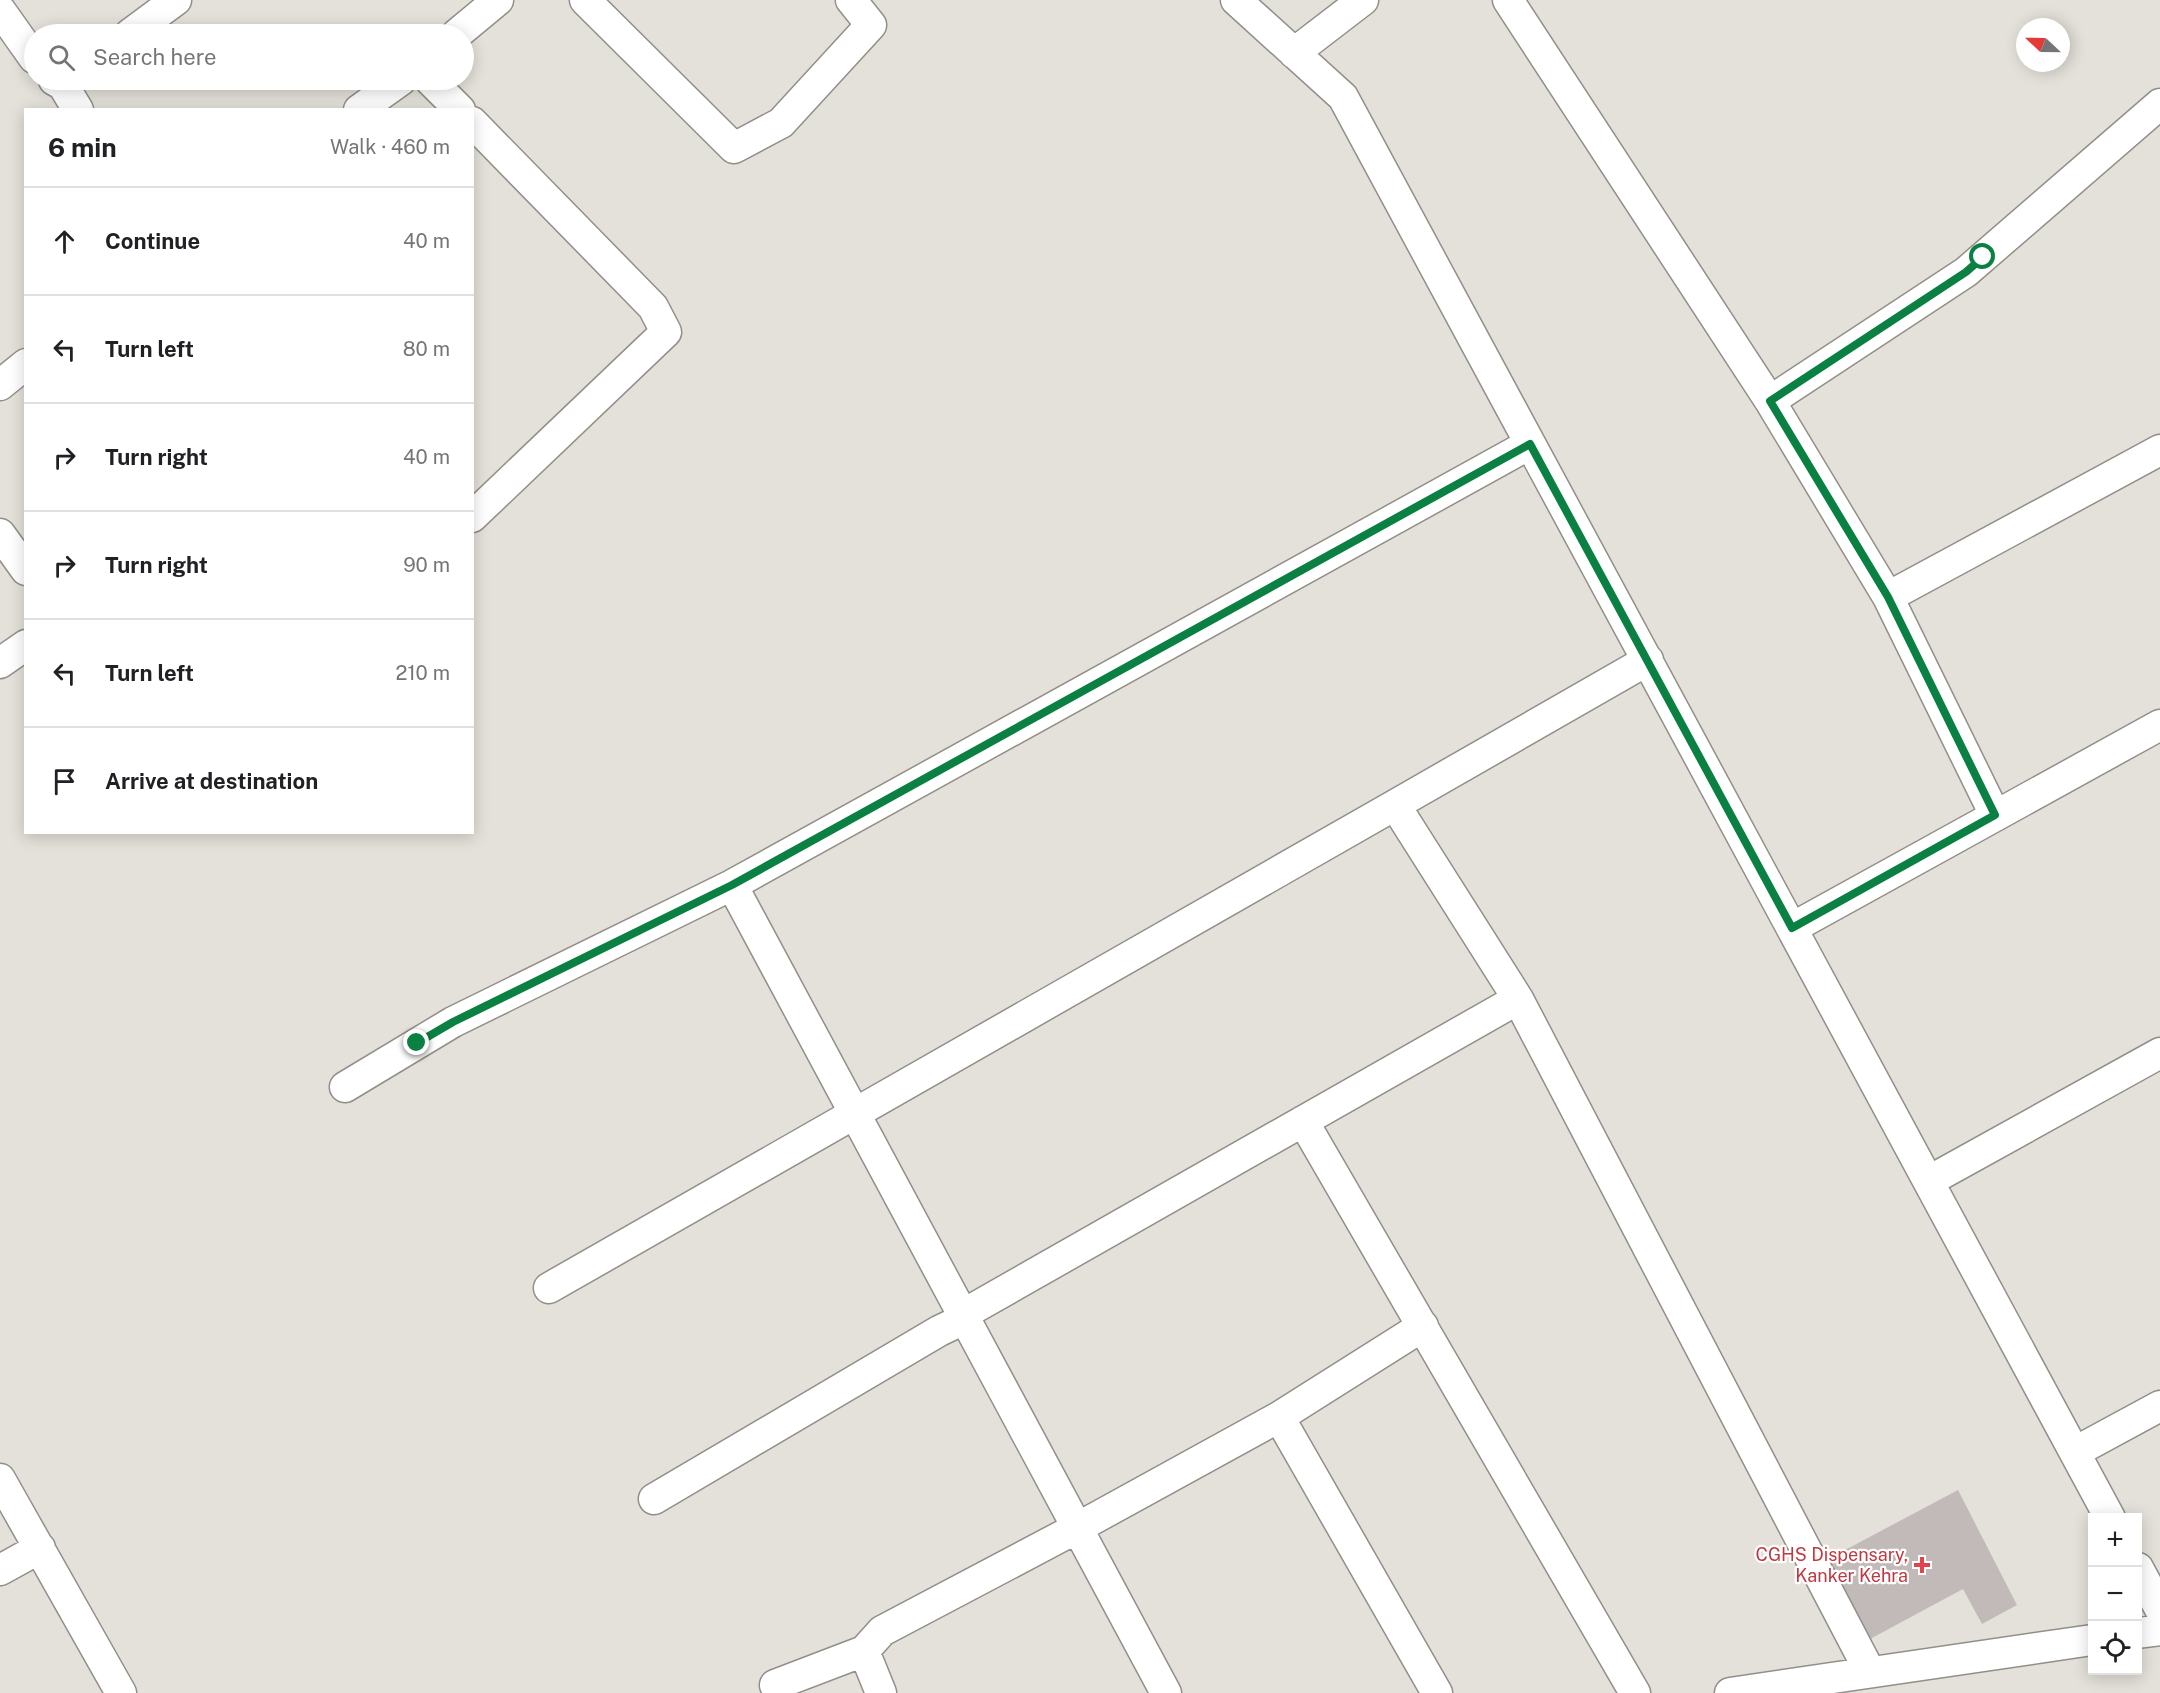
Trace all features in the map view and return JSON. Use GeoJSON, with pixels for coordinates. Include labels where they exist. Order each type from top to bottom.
{"type":"FeatureCollection","features":[{"type":"Feature","properties":{"kind":"street"},"geometry":{"type":"LineString","coordinates":[[144,24],[176,0]]}},
{"type":"Feature","properties":{"kind":"street"},"geometry":{"type":"LineString","coordinates":[[469,24],[498,0]]}},
{"type":"Feature","properties":{"kind":"street"},"geometry":{"type":"LineString","coordinates":[[585,0],[734,148],[781,123],[871,25],[851,0]]}},
{"type":"Feature","properties":{"kind":"street"},"geometry":{"type":"LineString","coordinates":[[1236,0],[1343,97],[2107,1513]]}},
{"type":"Feature","properties":{"kind":"street"},"geometry":{"type":"LineString","coordinates":[[1294,53],[1364,0]]}},
{"type":"Feature","properties":{"kind":"street"},"geometry":{"type":"LineString","coordinates":[[1508,0],[1770,401],[1888,597],[1995,815]]}},
{"type":"Feature","properties":{"kind":"street"},"geometry":{"type":"LineString","coordinates":[[0,10],[24,44]]}},
{"type":"Feature","properties":{"kind":"street"},"geometry":{"type":"LineString","coordinates":[[362,108],[387,90]]}},
{"type":"Feature","properties":{"kind":"street"},"geometry":{"type":"LineString","coordinates":[[440,90],[458,108]]}},
{"type":"Feature","properties":{"kind":"street"},"geometry":{"type":"LineString","coordinates":[[1770,401],[1966,272],[2160,104]]}},
{"type":"Feature","properties":{"kind":"street"},"geometry":{"type":"LineString","coordinates":[[474,124],[653,307],[666,332],[474,515]]}},
{"type":"Feature","properties":{"kind":"street"},"geometry":{"type":"LineString","coordinates":[[0,385],[24,366]]}},
{"type":"Feature","properties":{"kind":"street"},"geometry":{"type":"LineString","coordinates":[[345,1087],[453,1022],[732,885],[1530,444]]}},
{"type":"Feature","properties":{"kind":"street"},"geometry":{"type":"LineString","coordinates":[[1888,597],[2160,450]]}},
{"type":"Feature","properties":{"kind":"street"},"geometry":{"type":"LineString","coordinates":[[0,534],[24,567]]}},
{"type":"Feature","properties":{"kind":"street"},"geometry":{"type":"LineString","coordinates":[[0,663],[24,646]]}},
{"type":"Feature","properties":{"kind":"street"},"geometry":{"type":"LineString","coordinates":[[549,1288],[1647,660]]}},
{"type":"Feature","properties":{"kind":"street"},"geometry":{"type":"LineString","coordinates":[[1792,928],[2160,725]]}},
{"type":"Feature","properties":{"kind":"street"},"geometry":{"type":"LineString","coordinates":[[1395,805],[1518,999],[1870,1672]]}},
{"type":"Feature","properties":{"kind":"street"},"geometry":{"type":"LineString","coordinates":[[732,885],[1166,1693]]}},
{"type":"Feature","properties":{"kind":"street"},"geometry":{"type":"LineString","coordinates":[[654,1499],[963,1317],[1518,999]]}},
{"type":"Feature","properties":{"kind":"street"},"geometry":{"type":"LineString","coordinates":[[1929,1181],[2160,1053]]}},
{"type":"Feature","properties":{"kind":"street"},"geometry":{"type":"LineString","coordinates":[[1304,1121],[1635,1693]]}},
{"type":"Feature","properties":{"kind":"street"},"geometry":{"type":"LineString","coordinates":[[775,1685],[864,1651],[882,1631],[1077,1528],[1279,1416],[1423,1326]]}},
{"type":"Feature","properties":{"kind":"street"},"geometry":{"type":"LineString","coordinates":[[2075,1452],[2160,1406]]}},
{"type":"Feature","properties":{"kind":"street"},"geometry":{"type":"LineString","coordinates":[[1279,1416],[1437,1693]]}},
{"type":"Feature","properties":{"kind":"street"},"geometry":{"type":"LineString","coordinates":[[0,1479],[121,1693]]}},
{"type":"Feature","properties":{"kind":"street"},"geometry":{"type":"LineString","coordinates":[[0,1570],[40,1548]]}},
{"type":"Feature","properties":{"kind":"street"},"geometry":{"type":"LineString","coordinates":[[2142,1575],[2160,1609]]}},
{"type":"Feature","properties":{"kind":"street"},"geometry":{"type":"LineString","coordinates":[[2142,1632],[2160,1630]]}},
{"type":"Feature","properties":{"kind":"street"},"geometry":{"type":"LineString","coordinates":[[1730,1693],[2088,1641]]}},
{"type":"Feature","properties":{"kind":"street"},"geometry":{"type":"LineString","coordinates":[[864,1651],[881,1693]]}},
{"type":"Feature","properties":{"kind":"building"},"geometry":{"type":"Polygon","coordinates":[[[1958,1490],[2017,1605],[1982,1624],[1963,1589],[1857,1646],[1815,1566],[1958,1490]]]}},
{"type":"Feature","properties":{"kind":"place","name":"CGHS Dispensary, Kanker Kehra"},"geometry":{"type":"Point","coordinates":[1922,1565]}},
{"type":"Feature","properties":{"kind":"route"},"geometry":{"type":"LineString","coordinates":[[417,1043],[453,1022],[732,885],[1530,444],[1792,928],[1995,815],[1888,597],[1770,401],[1966,272],[1983,257]]}}]}
